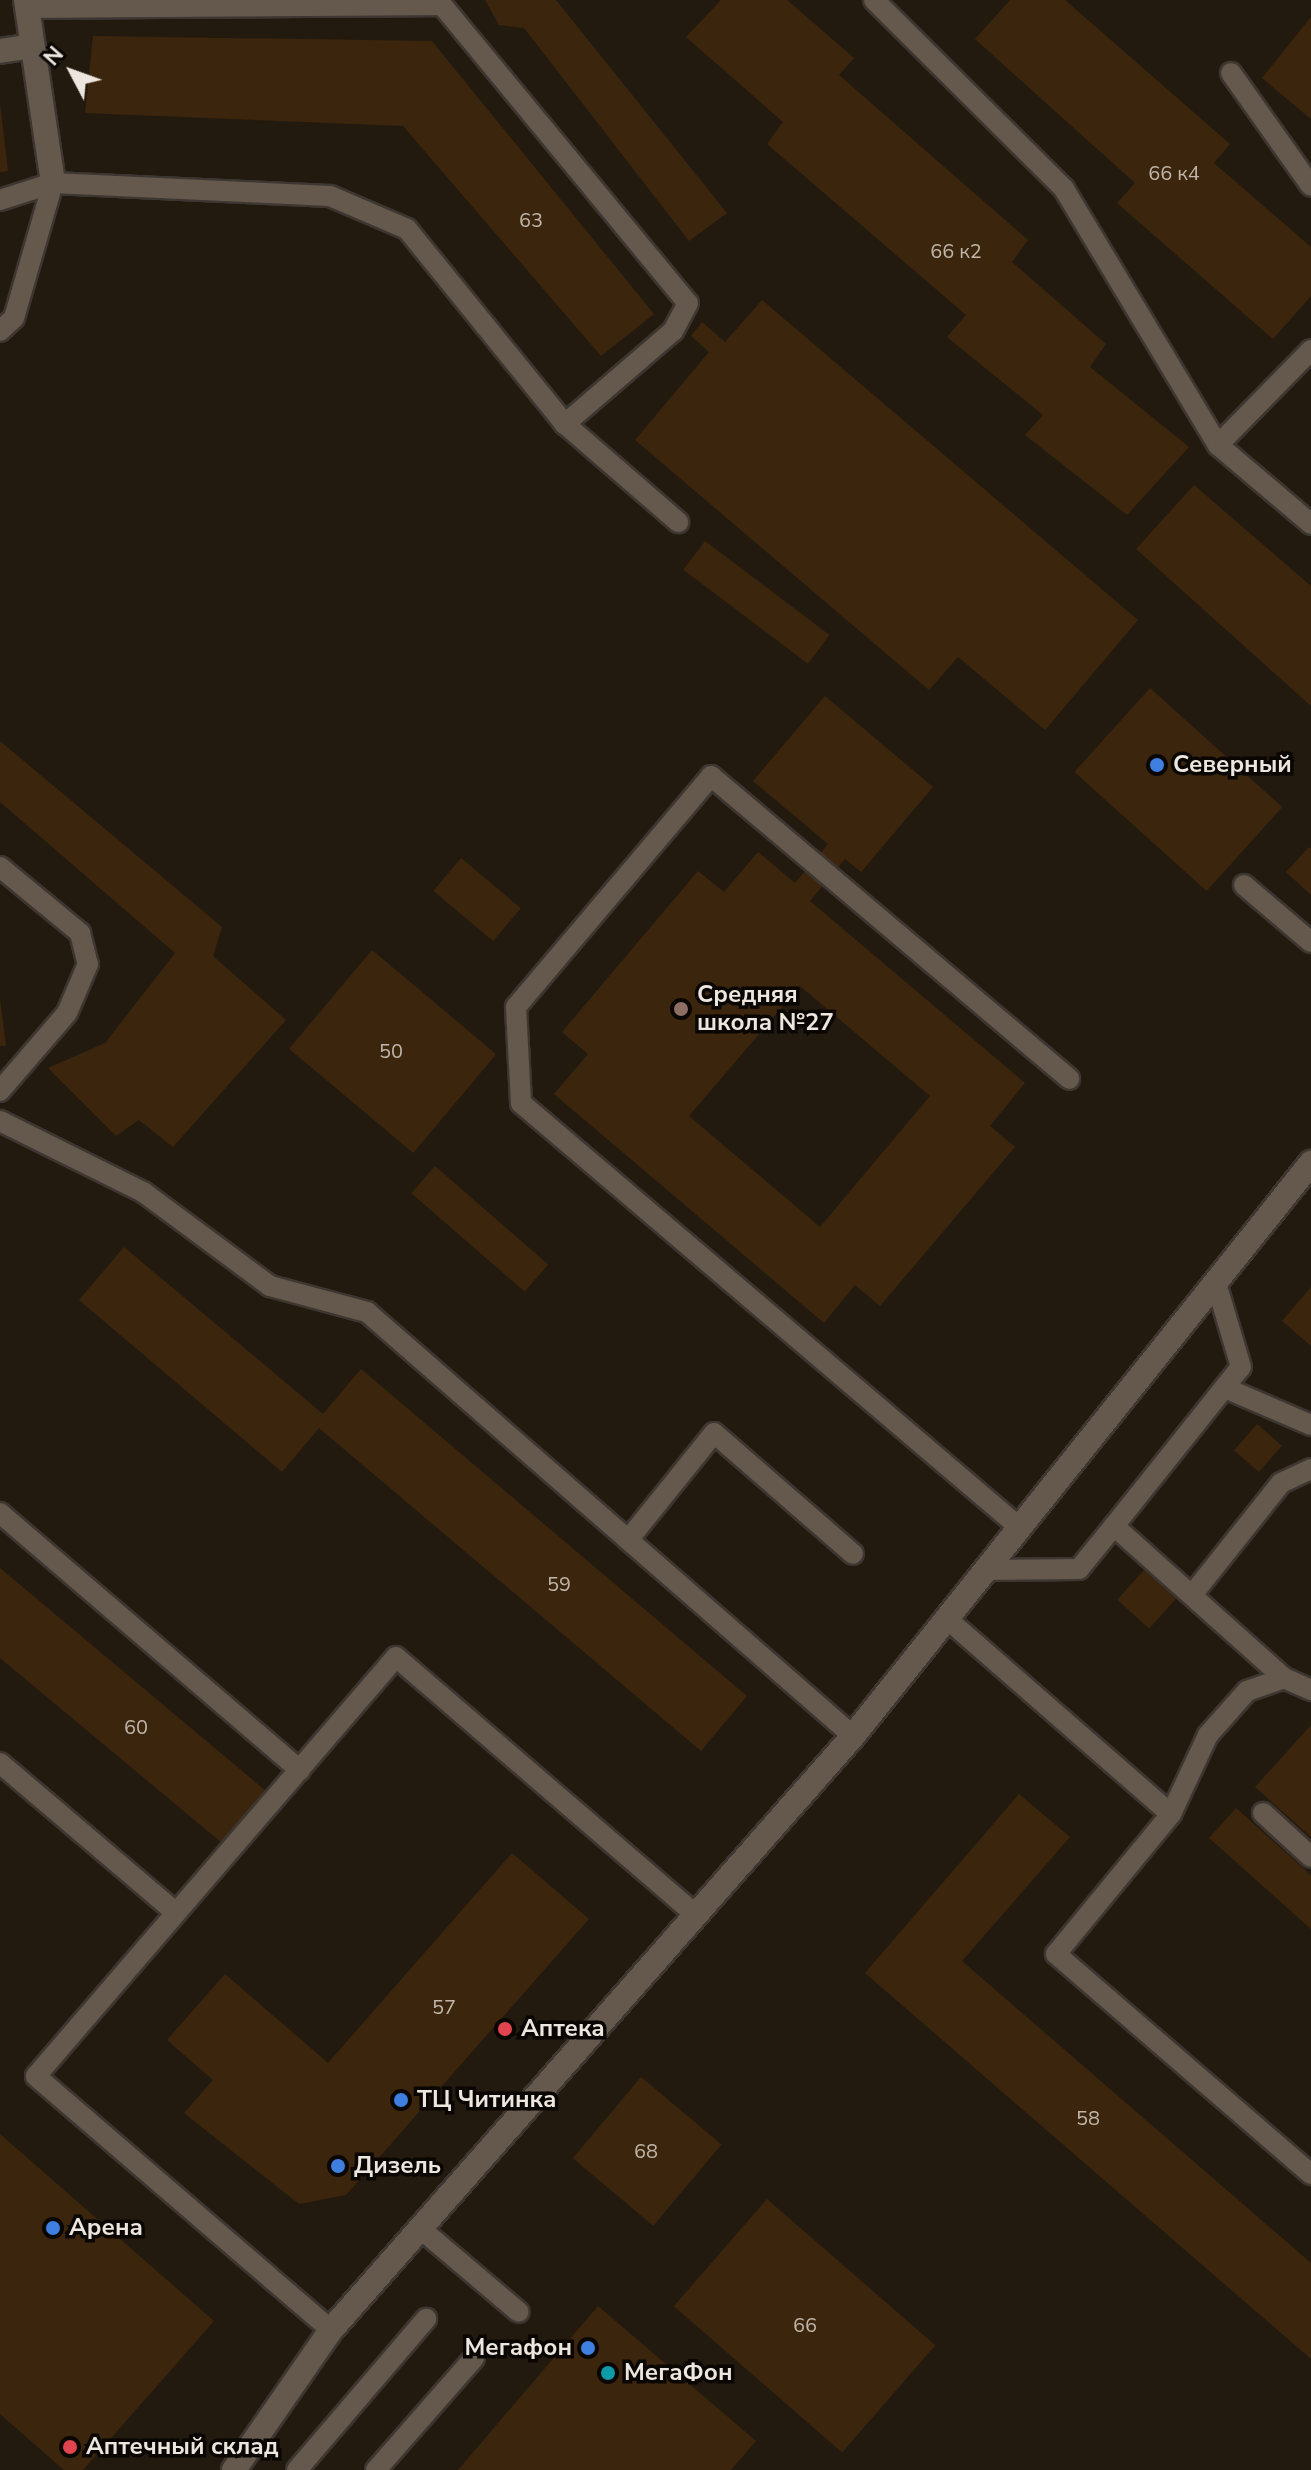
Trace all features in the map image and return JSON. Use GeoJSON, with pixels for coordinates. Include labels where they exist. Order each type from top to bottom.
{"type":"FeatureCollection","features":[{"type":"Feature","properties":{"kind":"street"},"geometry":{"type":"LineString","coordinates":[[26,4],[53,183]]}},
{"type":"Feature","properties":{"kind":"street"},"geometry":{"type":"LineString","coordinates":[[0,51],[30,46]]}},
{"type":"Feature","properties":{"kind":"street"},"geometry":{"type":"LineString","coordinates":[[234,2470],[331,2330],[853,1736],[1311,1163]]}},
{"type":"Feature","properties":{"kind":"lane"},"geometry":{"type":"LineString","coordinates":[[874,0],[1064,189],[1218,445],[1311,524]]}},
{"type":"Feature","properties":{"kind":"lane"},"geometry":{"type":"LineString","coordinates":[[26,4],[442,5],[688,303],[673,331],[565,424]]}},
{"type":"Feature","properties":{"kind":"lane"},"geometry":{"type":"LineString","coordinates":[[1231,73],[1311,186]]}},
{"type":"Feature","properties":{"kind":"lane"},"geometry":{"type":"LineString","coordinates":[[0,331],[14,318],[53,183]]}},
{"type":"Feature","properties":{"kind":"lane"},"geometry":{"type":"LineString","coordinates":[[0,200],[53,183],[330,196],[407,229],[565,424],[678,522]]}},
{"type":"Feature","properties":{"kind":"lane"},"geometry":{"type":"LineString","coordinates":[[1218,445],[1311,350]]}},
{"type":"Feature","properties":{"kind":"lane"},"geometry":{"type":"LineString","coordinates":[[1019,1527],[521,1103],[516,1007],[711,776],[1069,1079]]}},
{"type":"Feature","properties":{"kind":"lane"},"geometry":{"type":"LineString","coordinates":[[0,867],[80,933],[88,964],[67,1013],[0,1091]]}},
{"type":"Feature","properties":{"kind":"lane"},"geometry":{"type":"LineString","coordinates":[[1244,885],[1311,942]]}},
{"type":"Feature","properties":{"kind":"lane"},"geometry":{"type":"LineString","coordinates":[[0,1121],[143,1192],[270,1286],[367,1312],[853,1736]]}},
{"type":"Feature","properties":{"kind":"lane"},"geometry":{"type":"LineString","coordinates":[[984,1570],[1079,1569],[1114,1526],[1241,1367],[1216,1283]]}},
{"type":"Feature","properties":{"kind":"lane"},"geometry":{"type":"LineString","coordinates":[[1225,1388],[1311,1425]]}},
{"type":"Feature","properties":{"kind":"lane"},"geometry":{"type":"LineString","coordinates":[[628,1540],[714,1433],[853,1554]]}},
{"type":"Feature","properties":{"kind":"lane"},"geometry":{"type":"LineString","coordinates":[[1192,1595],[1281,1483],[1311,1469]]}},
{"type":"Feature","properties":{"kind":"lane"},"geometry":{"type":"LineString","coordinates":[[0,1513],[300,1770]]}},
{"type":"Feature","properties":{"kind":"lane"},"geometry":{"type":"LineString","coordinates":[[1114,1526],[1284,1678],[1311,1690]]}},
{"type":"Feature","properties":{"kind":"lane"},"geometry":{"type":"LineString","coordinates":[[946,1618],[1171,1814]]}},
{"type":"Feature","properties":{"kind":"lane"},"geometry":{"type":"LineString","coordinates":[[331,2330],[36,2076],[396,1657],[697,1916]]}},
{"type":"Feature","properties":{"kind":"lane"},"geometry":{"type":"LineString","coordinates":[[1284,1678],[1247,1691],[1208,1735],[1171,1814],[1056,1954],[1311,2174]]}},
{"type":"Feature","properties":{"kind":"lane"},"geometry":{"type":"LineString","coordinates":[[0,1763],[176,1913]]}},
{"type":"Feature","properties":{"kind":"lane"},"geometry":{"type":"LineString","coordinates":[[1263,1813],[1311,1857]]}},
{"type":"Feature","properties":{"kind":"lane"},"geometry":{"type":"LineString","coordinates":[[421,2229],[519,2312]]}},
{"type":"Feature","properties":{"kind":"lane"},"geometry":{"type":"LineString","coordinates":[[297,2470],[426,2319]]}},
{"type":"Feature","properties":{"kind":"lane"},"geometry":{"type":"LineString","coordinates":[[376,2470],[474,2358]]}},
{"type":"Feature","properties":{"kind":"building"},"geometry":{"type":"Polygon","coordinates":[[[485,0],[556,0],[727,213],[689,241],[524,28],[499,25],[485,0]]]}},
{"type":"Feature","properties":{"kind":"building"},"geometry":{"type":"Polygon","coordinates":[[[721,0],[787,0],[854,58],[839,75],[1028,240],[1012,262],[1106,344],[1090,367],[1189,447],[1127,515],[1025,435],[1043,415],[947,337],[966,315],[767,144],[783,122],[686,37],[721,0]]]}},
{"type":"Feature","properties":{"kind":"building"},"geometry":{"type":"Polygon","coordinates":[[[1010,0],[1065,0],[1230,144],[1214,163],[1311,247],[1311,296],[1273,339],[1117,203],[1135,183],[975,39],[1010,0]]]}},
{"type":"Feature","properties":{"kind":"building"},"geometry":{"type":"Polygon","coordinates":[[[1311,17],[1311,119],[1262,78],[1311,17]]]}},
{"type":"Feature","properties":{"kind":"building"},"geometry":{"type":"Polygon","coordinates":[[[93,36],[432,41],[654,314],[601,356],[403,126],[85,113],[93,36]]]}},
{"type":"Feature","properties":{"kind":"building"},"geometry":{"type":"Polygon","coordinates":[[[0,103],[8,171],[0,172],[0,103]]]}},
{"type":"Feature","properties":{"kind":"building"},"geometry":{"type":"Polygon","coordinates":[[[762,300],[1138,620],[1045,730],[958,657],[929,690],[635,440],[709,352],[691,336],[702,322],[725,342],[762,300]]]}},
{"type":"Feature","properties":{"kind":"building"},"geometry":{"type":"Polygon","coordinates":[[[1194,485],[1311,586],[1311,706],[1136,549],[1194,485]]]}},
{"type":"Feature","properties":{"kind":"building"},"geometry":{"type":"Polygon","coordinates":[[[705,541],[830,635],[808,664],[683,570],[705,541]]]}},
{"type":"Feature","properties":{"kind":"building"},"geometry":{"type":"Polygon","coordinates":[[[1150,688],[1282,807],[1207,891],[1074,772],[1150,688]]]}},
{"type":"Feature","properties":{"kind":"building","name":"Средняя школа №27"},"geometry":{"type":"Polygon","coordinates":[[[825,696],[933,787],[861,872],[845,859],[810,901],[1025,1083],[990,1126],[1015,1147],[880,1306],[855,1285],[824,1323],[554,1094],[588,1054],[562,1032],[698,871],[724,892],[758,852],[795,883],[828,844],[753,781],[825,696]],[[800,986],[689,1116],[820,1227],[930,1096],[800,986]]]}},
{"type":"Feature","properties":{"kind":"building"},"geometry":{"type":"Polygon","coordinates":[[[0,741],[222,927],[213,956],[286,1020],[173,1147],[139,1120],[116,1136],[48,1068],[105,1043],[175,953],[0,802],[0,741]]]}},
{"type":"Feature","properties":{"kind":"building"},"geometry":{"type":"Polygon","coordinates":[[[1309,847],[1311,849],[1311,895],[1286,872],[1309,847]]]}},
{"type":"Feature","properties":{"kind":"building"},"geometry":{"type":"Polygon","coordinates":[[[461,858],[521,908],[493,941],[433,891],[461,858]]]}},
{"type":"Feature","properties":{"kind":"building"},"geometry":{"type":"Polygon","coordinates":[[[372,950],[496,1054],[413,1153],[289,1049],[372,950]]]}},
{"type":"Feature","properties":{"kind":"building"},"geometry":{"type":"Polygon","coordinates":[[[0,998],[6,1046],[0,1046],[0,998]]]}},
{"type":"Feature","properties":{"kind":"building"},"geometry":{"type":"Polygon","coordinates":[[[435,1166],[548,1264],[525,1292],[411,1193],[435,1166]]]}},
{"type":"Feature","properties":{"kind":"building"},"geometry":{"type":"Polygon","coordinates":[[[124,1247],[323,1414],[361,1369],[747,1696],[701,1751],[319,1428],[282,1472],[79,1300],[124,1247]]]}},
{"type":"Feature","properties":{"kind":"building"},"geometry":{"type":"Polygon","coordinates":[[[1311,1287],[1311,1346],[1282,1321],[1311,1287]]]}},
{"type":"Feature","properties":{"kind":"building"},"geometry":{"type":"Polygon","coordinates":[[[1257,1424],[1282,1446],[1259,1472],[1234,1450],[1257,1424]]]}},
{"type":"Feature","properties":{"kind":"building"},"geometry":{"type":"Polygon","coordinates":[[[0,1568],[272,1796],[228,1848],[0,1658],[0,1568]]]}},
{"type":"Feature","properties":{"kind":"building"},"geometry":{"type":"Polygon","coordinates":[[[1144,1570],[1176,1599],[1149,1628],[1117,1600],[1144,1570]]]}},
{"type":"Feature","properties":{"kind":"building"},"geometry":{"type":"Polygon","coordinates":[[[1311,1725],[1311,1837],[1255,1787],[1311,1725]]]}},
{"type":"Feature","properties":{"kind":"building"},"geometry":{"type":"Polygon","coordinates":[[[1019,1794],[1070,1837],[962,1961],[1311,2263],[1311,2359],[865,1973],[1019,1794]]]}},
{"type":"Feature","properties":{"kind":"building"},"geometry":{"type":"Polygon","coordinates":[[[1236,1808],[1311,1875],[1311,1929],[1209,1838],[1236,1808]]]}},
{"type":"Feature","properties":{"kind":"building"},"geometry":{"type":"Polygon","coordinates":[[[512,1853],[589,1919],[346,2195],[299,2204],[184,2113],[213,2080],[167,2040],[225,1974],[328,2063],[512,1853]]]}},
{"type":"Feature","properties":{"kind":"building"},"geometry":{"type":"Polygon","coordinates":[[[641,2077],[721,2144],[653,2226],[573,2158],[641,2077]]]}},
{"type":"Feature","properties":{"kind":"building","name":"Арена"},"geometry":{"type":"Polygon","coordinates":[[[0,2134],[214,2321],[83,2470],[64,2470],[0,2414],[0,2134]]]}},
{"type":"Feature","properties":{"kind":"building"},"geometry":{"type":"Polygon","coordinates":[[[767,2199],[935,2345],[842,2452],[674,2306],[767,2199]]]}},
{"type":"Feature","properties":{"kind":"building","name":"МегаФон"},"geometry":{"type":"Polygon","coordinates":[[[598,2306],[756,2441],[731,2470],[458,2470],[598,2306]]]}},
{"type":"Feature","properties":{"kind":"place","name":"Северный"},"geometry":{"type":"Point","coordinates":[1157,765]}},
{"type":"Feature","properties":{"kind":"place","name":"Средняя школа №27"},"geometry":{"type":"Point","coordinates":[681,1009]}},
{"type":"Feature","properties":{"kind":"place","name":"Аптека"},"geometry":{"type":"Point","coordinates":[505,2029]}},
{"type":"Feature","properties":{"kind":"place","name":"ТЦ Читинка"},"geometry":{"type":"Point","coordinates":[401,2100]}},
{"type":"Feature","properties":{"kind":"place","name":"Дизель"},"geometry":{"type":"Point","coordinates":[338,2166]}},
{"type":"Feature","properties":{"kind":"place","name":"Арена"},"geometry":{"type":"Point","coordinates":[53,2228]}},
{"type":"Feature","properties":{"kind":"place","name":"Мегафон"},"geometry":{"type":"Point","coordinates":[588,2348]}},
{"type":"Feature","properties":{"kind":"place","name":"МегаФон"},"geometry":{"type":"Point","coordinates":[608,2373]}},
{"type":"Feature","properties":{"kind":"place","name":"Аптечный склад"},"geometry":{"type":"Point","coordinates":[70,2447]}}]}
